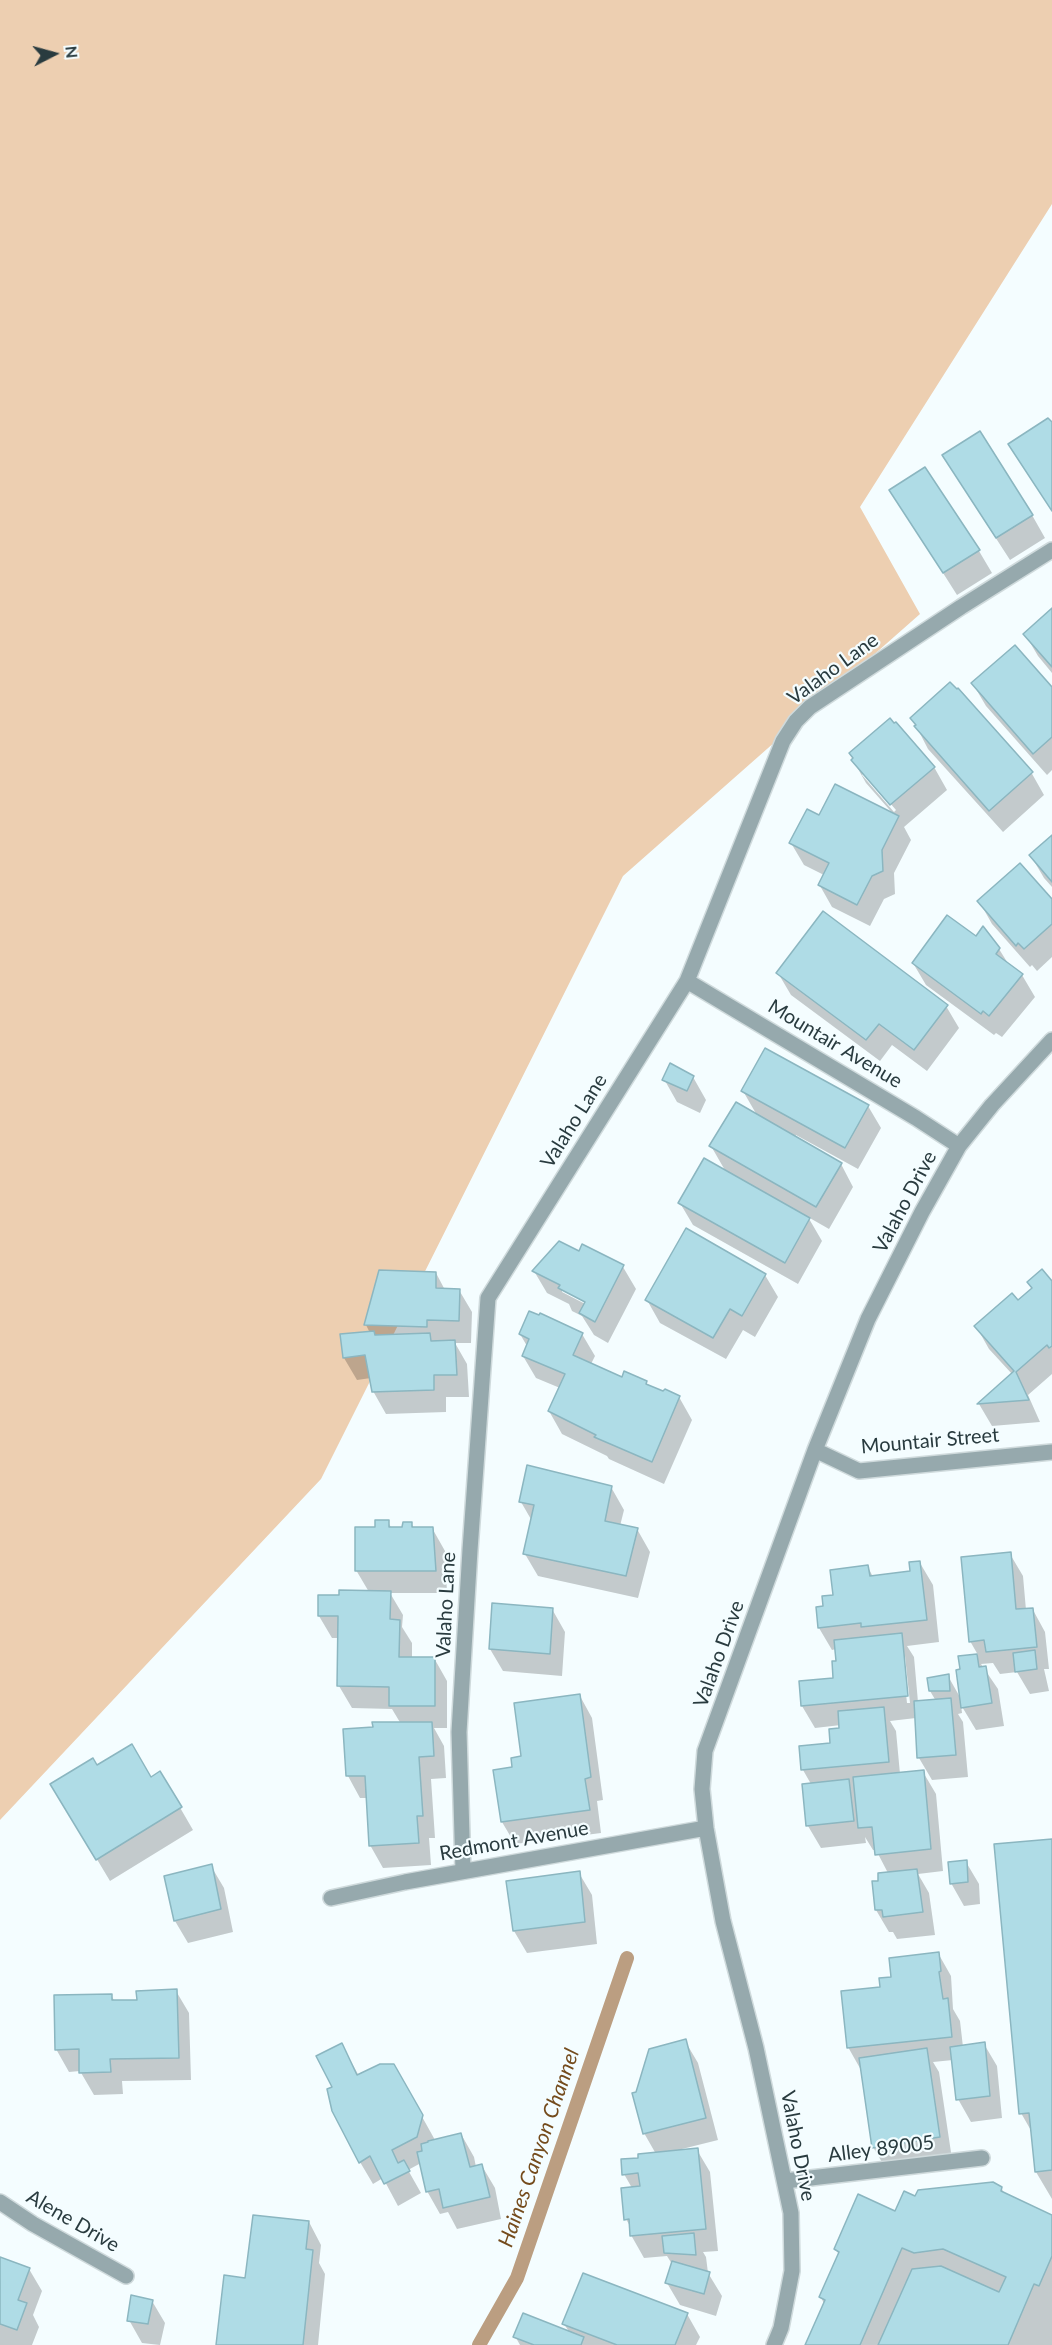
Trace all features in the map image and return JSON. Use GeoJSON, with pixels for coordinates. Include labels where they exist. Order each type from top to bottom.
{"type":"FeatureCollection","features":[{"type":"Feature","properties":{"kind":"street","name":"Valaho Lane"},"geometry":{"type":"LineString","coordinates":[[463,1871],[459,1732],[488,1298],[687,981],[783,741],[796,721],[810,707],[1052,550]]}},
{"type":"Feature","properties":{"kind":"street","name":"Mountair Avenue"},"geometry":{"type":"LineString","coordinates":[[687,981],[959,1146]]}},
{"type":"Feature","properties":{"kind":"street","name":"Valaho Drive"},"geometry":{"type":"LineString","coordinates":[[774,2345],[781,2328],[792,2271],[791,2213],[756,2048],[723,1921],[706,1828],[702,1789],[705,1751],[815,1450],[868,1319],[922,1212],[959,1146],[992,1105],[1052,1040]]}},
{"type":"Feature","properties":{"kind":"street","name":"Mountair Street"},"geometry":{"type":"LineString","coordinates":[[815,1450],[859,1471],[1052,1452]]}},
{"type":"Feature","properties":{"kind":"street","name":"Redmont Avenue"},"geometry":{"type":"LineString","coordinates":[[331,1898],[463,1871],[706,1828]]}},
{"type":"Feature","properties":{"kind":"street","name":"Alley 89005"},"geometry":{"type":"LineString","coordinates":[[785,2181],[982,2158]]}},
{"type":"Feature","properties":{"kind":"street","name":"Alene Drive"},"geometry":{"type":"LineString","coordinates":[[0,2202],[33,2224],[126,2276]]}},
{"type":"Feature","properties":{"kind":"shaded area"},"geometry":{"type":"Polygon","coordinates":[[[0,0],[1052,0],[1052,204],[860,507],[920,614],[623,876],[321,1479],[0,1820],[0,0]]]}},
{"type":"Feature","properties":{"kind":"building"},"geometry":{"type":"Polygon","coordinates":[[[1048,418],[1052,422],[1052,511],[1008,444],[1048,418]]]}},
{"type":"Feature","properties":{"kind":"building"},"geometry":{"type":"Polygon","coordinates":[[[980,431],[1033,515],[996,538],[942,455],[980,431]]]}},
{"type":"Feature","properties":{"kind":"building"},"geometry":{"type":"Polygon","coordinates":[[[925,467],[980,550],[943,573],[889,490],[925,467]]]}},
{"type":"Feature","properties":{"kind":"building"},"geometry":{"type":"Polygon","coordinates":[[[1052,608],[1052,667],[1023,634],[1052,608]]]}},
{"type":"Feature","properties":{"kind":"building"},"geometry":{"type":"Polygon","coordinates":[[[1015,645],[1052,687],[1052,737],[1033,754],[971,683],[1015,645]]]}},
{"type":"Feature","properties":{"kind":"building"},"geometry":{"type":"Polygon","coordinates":[[[950,682],[958,688],[1033,772],[989,811],[914,726],[916,725],[910,718],[950,682]]]}},
{"type":"Feature","properties":{"kind":"building"},"geometry":{"type":"Polygon","coordinates":[[[890,718],[935,767],[890,805],[851,760],[853,758],[849,753],[890,718]]]}},
{"type":"Feature","properties":{"kind":"building"},"geometry":{"type":"Polygon","coordinates":[[[835,784],[899,816],[882,850],[883,871],[872,876],[857,905],[818,885],[829,863],[789,843],[807,809],[819,815],[835,784]]]}},
{"type":"Feature","properties":{"kind":"building"},"geometry":{"type":"Polygon","coordinates":[[[1052,835],[1052,882],[1029,855],[1052,835]]]}},
{"type":"Feature","properties":{"kind":"building"},"geometry":{"type":"Polygon","coordinates":[[[1020,863],[1052,899],[1052,924],[1024,949],[1018,943],[1016,946],[977,901],[1020,863]]]}},
{"type":"Feature","properties":{"kind":"building"},"geometry":{"type":"Polygon","coordinates":[[[823,911],[948,1005],[914,1050],[879,1024],[866,1040],[776,973],[823,911]]]}},
{"type":"Feature","properties":{"kind":"building"},"geometry":{"type":"Polygon","coordinates":[[[947,915],[976,936],[983,926],[1000,948],[996,954],[1023,974],[989,1016],[983,1011],[981,1014],[912,963],[947,915]]]}},
{"type":"Feature","properties":{"kind":"building"},"geometry":{"type":"Polygon","coordinates":[[[765,1048],[869,1105],[845,1148],[741,1091],[765,1048]]]}},
{"type":"Feature","properties":{"kind":"building"},"geometry":{"type":"Polygon","coordinates":[[[670,1063],[694,1076],[687,1091],[662,1080],[670,1063]]]}},
{"type":"Feature","properties":{"kind":"building"},"geometry":{"type":"Polygon","coordinates":[[[736,1102],[842,1163],[816,1207],[709,1146],[736,1102]]]}},
{"type":"Feature","properties":{"kind":"building"},"geometry":{"type":"Polygon","coordinates":[[[704,1158],[810,1218],[785,1263],[678,1203],[704,1158]]]}},
{"type":"Feature","properties":{"kind":"building"},"geometry":{"type":"Polygon","coordinates":[[[686,1228],[766,1274],[742,1316],[730,1309],[713,1338],[645,1300],[686,1228]]]}},
{"type":"Feature","properties":{"kind":"building"},"geometry":{"type":"Polygon","coordinates":[[[559,1241],[579,1251],[582,1244],[624,1265],[595,1322],[579,1313],[585,1302],[558,1288],[560,1285],[532,1271],[559,1241]]]}},
{"type":"Feature","properties":{"kind":"building"},"geometry":{"type":"Polygon","coordinates":[[[1042,1269],[1052,1281],[1052,1346],[1049,1348],[1047,1345],[1016,1372],[1029,1400],[977,1404],[1014,1371],[974,1326],[1012,1293],[1018,1300],[1032,1288],[1027,1282],[1042,1269]]]}},
{"type":"Feature","properties":{"kind":"building"},"geometry":{"type":"Polygon","coordinates":[[[379,1270],[436,1272],[436,1288],[460,1289],[459,1321],[427,1320],[427,1327],[364,1325],[379,1270]]]}},
{"type":"Feature","properties":{"kind":"building"},"geometry":{"type":"Polygon","coordinates":[[[529,1311],[539,1315],[540,1313],[583,1333],[573,1355],[622,1377],[624,1371],[647,1381],[646,1384],[680,1396],[652,1462],[594,1437],[596,1435],[548,1411],[565,1374],[522,1356],[529,1339],[519,1334],[529,1311]]]}},
{"type":"Feature","properties":{"kind":"building"},"geometry":{"type":"Polygon","coordinates":[[[374,1331],[375,1335],[430,1333],[431,1341],[455,1340],[457,1375],[434,1375],[434,1390],[372,1392],[365,1355],[343,1358],[340,1334],[374,1331]]]}},
{"type":"Feature","properties":{"kind":"building"},"geometry":{"type":"Polygon","coordinates":[[[527,1465],[612,1486],[605,1521],[638,1528],[626,1576],[523,1554],[534,1505],[519,1502],[527,1465]]]}},
{"type":"Feature","properties":{"kind":"building"},"geometry":{"type":"Polygon","coordinates":[[[375,1520],[389,1520],[389,1527],[402,1527],[403,1522],[412,1522],[412,1527],[433,1527],[436,1571],[355,1571],[355,1527],[375,1527],[375,1520]]]}},
{"type":"Feature","properties":{"kind":"building"},"geometry":{"type":"Polygon","coordinates":[[[1011,1552],[1016,1609],[1033,1608],[1037,1647],[986,1652],[984,1640],[969,1642],[961,1557],[1011,1552]]]}},
{"type":"Feature","properties":{"kind":"building"},"geometry":{"type":"Polygon","coordinates":[[[920,1561],[927,1620],[861,1627],[861,1623],[818,1628],[816,1607],[823,1606],[822,1596],[833,1595],[830,1570],[868,1565],[870,1576],[910,1571],[909,1562],[920,1561]]]}},
{"type":"Feature","properties":{"kind":"building"},"geometry":{"type":"Polygon","coordinates":[[[339,1590],[391,1591],[390,1619],[400,1620],[399,1657],[435,1657],[435,1706],[389,1706],[389,1687],[337,1686],[338,1616],[318,1616],[318,1595],[339,1595],[339,1590]]]}},
{"type":"Feature","properties":{"kind":"building"},"geometry":{"type":"Polygon","coordinates":[[[492,1603],[553,1608],[550,1654],[489,1649],[492,1603]]]}},
{"type":"Feature","properties":{"kind":"building"},"geometry":{"type":"Polygon","coordinates":[[[902,1633],[908,1696],[801,1706],[799,1681],[833,1678],[832,1661],[836,1661],[834,1640],[902,1633]]]}},
{"type":"Feature","properties":{"kind":"building"},"geometry":{"type":"Polygon","coordinates":[[[1035,1650],[1037,1669],[1015,1672],[1013,1653],[1035,1650]]]}},
{"type":"Feature","properties":{"kind":"building"},"geometry":{"type":"Polygon","coordinates":[[[977,1654],[979,1667],[986,1666],[992,1703],[961,1708],[956,1670],[960,1669],[958,1656],[977,1654]]]}},
{"type":"Feature","properties":{"kind":"building"},"geometry":{"type":"Polygon","coordinates":[[[949,1674],[950,1691],[929,1691],[927,1678],[949,1674]]]}},
{"type":"Feature","properties":{"kind":"building"},"geometry":{"type":"Polygon","coordinates":[[[580,1694],[591,1777],[585,1779],[590,1810],[501,1822],[493,1770],[512,1767],[511,1758],[521,1756],[514,1703],[580,1694]]]}},
{"type":"Feature","properties":{"kind":"building"},"geometry":{"type":"Polygon","coordinates":[[[951,1698],[956,1755],[917,1758],[914,1701],[951,1698]]]}},
{"type":"Feature","properties":{"kind":"building"},"geometry":{"type":"Polygon","coordinates":[[[884,1707],[889,1762],[801,1770],[799,1746],[830,1743],[829,1729],[839,1728],[838,1711],[884,1707]]]}},
{"type":"Feature","properties":{"kind":"building"},"geometry":{"type":"Polygon","coordinates":[[[372,1722],[432,1722],[434,1756],[419,1757],[423,1816],[417,1816],[419,1843],[369,1846],[365,1776],[346,1776],[343,1729],[373,1727],[372,1722]]]}},
{"type":"Feature","properties":{"kind":"building"},"geometry":{"type":"Polygon","coordinates":[[[132,1744],[151,1777],[160,1771],[182,1807],[96,1860],[50,1784],[93,1758],[97,1765],[132,1744]]]}},
{"type":"Feature","properties":{"kind":"building"},"geometry":{"type":"Polygon","coordinates":[[[924,1770],[931,1849],[875,1855],[872,1827],[858,1828],[853,1777],[924,1770]]]}},
{"type":"Feature","properties":{"kind":"building"},"geometry":{"type":"Polygon","coordinates":[[[849,1779],[854,1821],[806,1826],[802,1784],[849,1779]]]}},
{"type":"Feature","properties":{"kind":"building"},"geometry":{"type":"Polygon","coordinates":[[[1052,1839],[1052,2170],[1035,2172],[1029,2113],[1019,2114],[994,1844],[1052,1839]]]}},
{"type":"Feature","properties":{"kind":"building"},"geometry":{"type":"Polygon","coordinates":[[[967,1860],[968,1882],[950,1884],[948,1862],[967,1860]]]}},
{"type":"Feature","properties":{"kind":"building"},"geometry":{"type":"Polygon","coordinates":[[[212,1864],[221,1909],[174,1921],[164,1876],[212,1864]]]}},
{"type":"Feature","properties":{"kind":"building"},"geometry":{"type":"Polygon","coordinates":[[[917,1869],[923,1912],[883,1917],[882,1910],[875,1910],[872,1881],[878,1881],[878,1873],[917,1869]]]}},
{"type":"Feature","properties":{"kind":"building"},"geometry":{"type":"Polygon","coordinates":[[[580,1871],[585,1922],[513,1931],[506,1881],[580,1871]]]}},
{"type":"Feature","properties":{"kind":"building"},"geometry":{"type":"Polygon","coordinates":[[[939,1952],[943,1999],[948,1998],[952,2037],[847,2048],[841,1991],[880,1987],[879,1978],[891,1977],[889,1958],[939,1952]]]}},
{"type":"Feature","properties":{"kind":"building"},"geometry":{"type":"Polygon","coordinates":[[[177,1989],[179,2058],[110,2059],[111,2072],[79,2073],[79,2049],[55,2050],[54,1995],[112,1994],[112,2000],[137,2000],[136,1991],[177,1989]]]}},
{"type":"Feature","properties":{"kind":"building"},"geometry":{"type":"Polygon","coordinates":[[[686,2039],[706,2118],[643,2134],[632,2093],[636,2092],[649,2049],[686,2039]]]}},
{"type":"Feature","properties":{"kind":"building"},"geometry":{"type":"Polygon","coordinates":[[[985,2042],[990,2096],[956,2100],[950,2047],[985,2042]]]}},
{"type":"Feature","properties":{"kind":"building"},"geometry":{"type":"Polygon","coordinates":[[[342,2043],[357,2075],[380,2064],[394,2064],[423,2115],[417,2137],[392,2150],[398,2163],[404,2160],[410,2171],[384,2184],[370,2156],[359,2163],[332,2111],[327,2089],[332,2087],[316,2056],[342,2043]]]}},
{"type":"Feature","properties":{"kind":"building"},"geometry":{"type":"Polygon","coordinates":[[[927,2048],[940,2137],[872,2148],[859,2058],[927,2048]]]}},
{"type":"Feature","properties":{"kind":"building"},"geometry":{"type":"Polygon","coordinates":[[[461,2133],[470,2167],[482,2164],[490,2197],[443,2208],[439,2189],[426,2192],[417,2152],[422,2151],[421,2144],[461,2133]]]}},
{"type":"Feature","properties":{"kind":"building"},"geometry":{"type":"Polygon","coordinates":[[[698,2148],[706,2229],[630,2236],[629,2219],[624,2220],[621,2188],[640,2186],[638,2173],[622,2175],[621,2159],[638,2158],[638,2154],[698,2148]]]}},
{"type":"Feature","properties":{"kind":"building"},"geometry":{"type":"Polygon","coordinates":[[[993,2182],[1002,2187],[1001,2191],[1052,2215],[1052,2256],[1039,2286],[1034,2284],[1008,2345],[878,2345],[912,2269],[941,2266],[999,2292],[1006,2277],[943,2249],[914,2253],[902,2248],[860,2345],[805,2345],[825,2300],[819,2297],[839,2252],[834,2249],[858,2194],[895,2211],[904,2191],[915,2196],[918,2190],[993,2182]]]}},
{"type":"Feature","properties":{"kind":"building"},"geometry":{"type":"Polygon","coordinates":[[[253,2215],[309,2221],[306,2249],[313,2250],[303,2345],[216,2345],[224,2275],[245,2278],[253,2215]]]}},
{"type":"Feature","properties":{"kind":"building"},"geometry":{"type":"Polygon","coordinates":[[[694,2233],[696,2255],[664,2253],[662,2236],[694,2233]]]}},
{"type":"Feature","properties":{"kind":"building"},"geometry":{"type":"Polygon","coordinates":[[[0,2257],[30,2268],[18,2300],[27,2303],[17,2330],[0,2324],[0,2257]]]}},
{"type":"Feature","properties":{"kind":"building"},"geometry":{"type":"Polygon","coordinates":[[[672,2261],[710,2272],[704,2294],[665,2283],[672,2261]]]}},
{"type":"Feature","properties":{"kind":"building"},"geometry":{"type":"Polygon","coordinates":[[[583,2273],[688,2313],[675,2345],[617,2345],[562,2324],[583,2273]]]}},
{"type":"Feature","properties":{"kind":"building"},"geometry":{"type":"Polygon","coordinates":[[[131,2295],[153,2300],[148,2324],[127,2321],[131,2295]]]}},
{"type":"Feature","properties":{"kind":"building"},"geometry":{"type":"Polygon","coordinates":[[[523,2313],[584,2337],[581,2345],[534,2345],[513,2337],[523,2313]]]}},
{"type":"Feature","properties":{"kind":"waterway","name":"Haines Canyon Channel"},"geometry":{"type":"LineString","coordinates":[[479,2345],[517,2278],[627,1958]]}}]}
